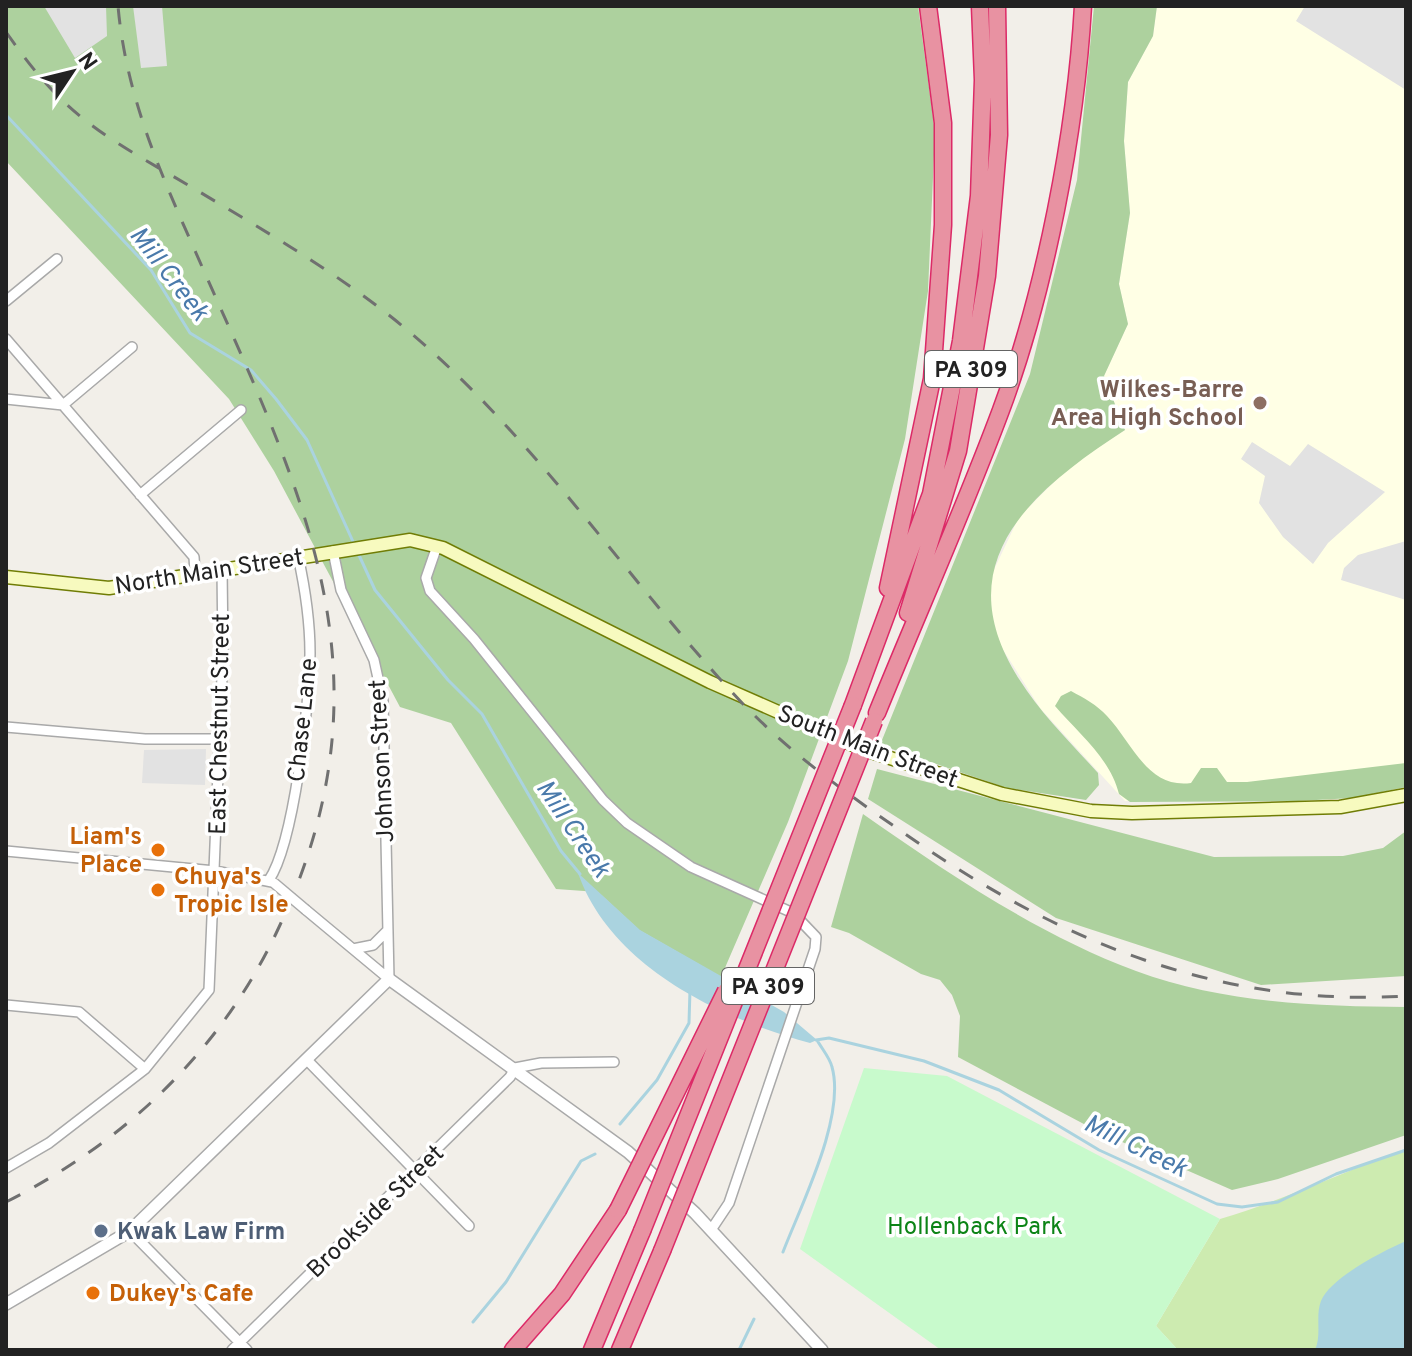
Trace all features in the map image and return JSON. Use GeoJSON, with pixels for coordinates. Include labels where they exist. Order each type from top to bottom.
{"type":"FeatureCollection","features":[{"type":"Feature","properties":{"kind":"highway"},"geometry":{"type":"LineString","coordinates":[[853,705],[891,579],[932,379],[943,225],[943,123],[928,6]]}},
{"type":"Feature","properties":{"kind":"highway","name":"PA 309"},"geometry":{"type":"LineString","coordinates":[[592,1350],[853,705],[931,494],[961,341],[979,196],[983,80],[980,6]]}},
{"type":"Feature","properties":{"kind":"highway","name":"PA 309"},"geometry":{"type":"LineString","coordinates":[[620,1350],[875,717],[958,451],[987,276],[999,135],[997,6]]}},
{"type":"Feature","properties":{"kind":"highway"},"geometry":{"type":"LineString","coordinates":[[875,717],[1002,407],[1038,284],[1066,152],[1083,6]]}},
{"type":"Feature","properties":{"kind":"highway"},"geometry":{"type":"LineString","coordinates":[[513,1350],[562,1294],[618,1210],[786,867]]}},
{"type":"Feature","properties":{"kind":"highway"},"geometry":{"type":"LineString","coordinates":[[630,1350],[652,1272]]}},
{"type":"Feature","properties":{"kind":"main road","name":"South Main Street"},"geometry":{"type":"LineString","coordinates":[[367,544],[397,539],[437,546],[710,682],[862,749],[1002,794],[1079,809],[1132,813],[1340,807],[1406,795]]}},
{"type":"Feature","properties":{"kind":"main road","name":"North Main Street"},"geometry":{"type":"LineString","coordinates":[[6,577],[109,588],[367,544]]}},
{"type":"Feature","properties":{"kind":"street"},"geometry":{"type":"LineString","coordinates":[[6,301],[57,259]]}},
{"type":"Feature","properties":{"kind":"street"},"geometry":{"type":"LineString","coordinates":[[6,339],[194,557],[195,572]]}},
{"type":"Feature","properties":{"kind":"street"},"geometry":{"type":"LineString","coordinates":[[6,399],[63,405],[132,347]]}},
{"type":"Feature","properties":{"kind":"street"},"geometry":{"type":"LineString","coordinates":[[140,495],[241,410]]}},
{"type":"Feature","properties":{"kind":"street"},"geometry":{"type":"LineString","coordinates":[[437,546],[426,578],[430,591],[474,639],[603,800],[627,823],[691,867],[793,913],[816,937],[815,949],[729,1203],[711,1230]]}},
{"type":"Feature","properties":{"kind":"street","name":"Johnson Street"},"geometry":{"type":"LineString","coordinates":[[338,550],[341,590],[360,623],[381,687],[389,979]]}},
{"type":"Feature","properties":{"kind":"street","name":"Chase Lane"},"geometry":{"type":"LineString","coordinates":[[272,881],[286,846],[309,671],[308,599],[298,556]]}},
{"type":"Feature","properties":{"kind":"street","name":"East Chestnut Street"},"geometry":{"type":"LineString","coordinates":[[6,1168],[73,1125],[145,1069],[209,990],[222,568]]}},
{"type":"Feature","properties":{"kind":"street"},"geometry":{"type":"LineString","coordinates":[[6,727],[145,739],[219,739]]}},
{"type":"Feature","properties":{"kind":"street"},"geometry":{"type":"LineString","coordinates":[[6,851],[215,871],[272,881],[389,979],[628,1152],[711,1230],[822,1350]]}},
{"type":"Feature","properties":{"kind":"street"},"geometry":{"type":"LineString","coordinates":[[353,949],[373,945],[387,931]]}},
{"type":"Feature","properties":{"kind":"street"},"geometry":{"type":"LineString","coordinates":[[6,1304],[130,1231],[389,979]]}},
{"type":"Feature","properties":{"kind":"street"},"geometry":{"type":"LineString","coordinates":[[6,1005],[79,1012],[145,1069]]}},
{"type":"Feature","properties":{"kind":"street"},"geometry":{"type":"LineString","coordinates":[[306,1059],[469,1226]]}},
{"type":"Feature","properties":{"kind":"street"},"geometry":{"type":"LineString","coordinates":[[515,1068],[541,1063],[614,1062]]}},
{"type":"Feature","properties":{"kind":"street","name":"Brookside Street"},"geometry":{"type":"LineString","coordinates":[[232,1350],[244,1346],[510,1077],[515,1068]]}},
{"type":"Feature","properties":{"kind":"street"},"geometry":{"type":"LineString","coordinates":[[130,1231],[244,1346]]}},
{"type":"Feature","properties":{"kind":"shaded area"},"geometry":{"type":"Polygon","coordinates":[[[44,6],[106,6],[107,36],[75,58],[44,6]]]}},
{"type":"Feature","properties":{"kind":"shaded area"},"geometry":{"type":"Polygon","coordinates":[[[133,6],[162,6],[167,66],[141,68],[133,6]]]}},
{"type":"Feature","properties":{"kind":"shaded area","name":"Wilkes-Barre Area High School"},"geometry":{"type":"Polygon","coordinates":[[[1157,6],[1406,6],[1406,787],[1353,798],[1298,801],[1125,801],[1040,708],[1000,645],[990,613],[991,576],[1019,517],[1070,466],[1125,430],[1104,376],[1128,324],[1119,284],[1130,213],[1124,141],[1128,82],[1153,36],[1157,6]]]}},
{"type":"Feature","properties":{"kind":"shaded area"},"geometry":{"type":"Polygon","coordinates":[[[1305,6],[1406,6],[1406,90],[1296,21],[1305,6]]]}},
{"type":"Feature","properties":{"kind":"shaded area"},"geometry":{"type":"Polygon","coordinates":[[[1252,442],[1290,466],[1308,444],[1385,492],[1328,543],[1313,564],[1283,537],[1259,503],[1265,476],[1241,459],[1252,442]]]}},
{"type":"Feature","properties":{"kind":"shaded area"},"geometry":{"type":"Polygon","coordinates":[[[1406,541],[1406,600],[1341,580],[1344,568],[1358,555],[1406,541]]]}},
{"type":"Feature","properties":{"kind":"shaded area"},"geometry":{"type":"Polygon","coordinates":[[[206,749],[205,785],[142,783],[144,750],[206,749]]]}},
{"type":"Feature","properties":{"kind":"green space"},"geometry":{"type":"Polygon","coordinates":[[[6,6],[918,6],[935,132],[928,291],[905,439],[848,661],[788,822],[721,977],[639,930],[598,892],[556,889],[451,723],[400,707],[274,471],[229,399],[6,161],[6,6]]]}},
{"type":"Feature","properties":{"kind":"green space"},"geometry":{"type":"Polygon","coordinates":[[[1094,6],[1157,6],[1153,36],[1128,82],[1124,141],[1130,213],[1119,284],[1128,324],[1104,376],[1125,430],[1058,478],[1031,505],[1009,534],[995,565],[991,600],[998,637],[1019,679],[1098,773],[1099,785],[1086,800],[1007,788],[880,745],[1030,374],[1077,180],[1094,6]]]}},
{"type":"Feature","properties":{"kind":"green space"},"geometry":{"type":"Polygon","coordinates":[[[1071,691],[1103,712],[1152,771],[1176,783],[1191,783],[1201,768],[1217,768],[1227,782],[1247,782],[1406,763],[1406,787],[1353,798],[1298,801],[1130,802],[1119,794],[1101,758],[1055,706],[1061,696],[1071,691]]]}},
{"type":"Feature","properties":{"kind":"green space"},"geometry":{"type":"Polygon","coordinates":[[[877,769],[1214,857],[1343,856],[1383,848],[1406,831],[1406,976],[1261,985],[1056,918],[868,799],[877,769]]]}},
{"type":"Feature","properties":{"kind":"green space"},"geometry":{"type":"Polygon","coordinates":[[[863,814],[1029,921],[1136,971],[1202,990],[1270,1001],[1406,1007],[1406,1135],[1278,1179],[1232,1190],[1097,1131],[958,1057],[960,1016],[952,995],[940,980],[921,974],[849,933],[831,927],[863,814]]]}},
{"type":"Feature","properties":{"kind":"green space","name":"Hollenback Park"},"geometry":{"type":"Polygon","coordinates":[[[864,1068],[947,1076],[1220,1219],[1156,1326],[1178,1350],[941,1350],[800,1249],[864,1068]]]}},
{"type":"Feature","properties":{"kind":"green space"},"geometry":{"type":"Polygon","coordinates":[[[1406,1149],[1406,1350],[1178,1350],[1156,1326],[1220,1219],[1406,1149]]]}},
{"type":"Feature","properties":{"kind":"water"},"geometry":{"type":"Polygon","coordinates":[[[578,873],[640,930],[784,1012],[817,1040],[810,1043],[776,1033],[706,1003],[673,984],[642,961],[615,935],[594,906],[578,873]]]}},
{"type":"Feature","properties":{"kind":"water"},"geometry":{"type":"Polygon","coordinates":[[[1406,1241],[1406,1346],[1402,1350],[1315,1350],[1319,1307],[1326,1292],[1358,1266],[1406,1241]]]}},
{"type":"Feature","properties":{"kind":"waterway","name":"Mill Creek"},"geometry":{"type":"LineString","coordinates":[[6,115],[151,270],[190,333],[251,370],[276,399],[307,440],[355,546]]}},
{"type":"Feature","properties":{"kind":"waterway","name":"Mill Creek"},"geometry":{"type":"LineString","coordinates":[[358,553],[375,590],[448,680],[482,714],[561,851],[580,874]]}},
{"type":"Feature","properties":{"kind":"waterway"},"geometry":{"type":"LineString","coordinates":[[620,1124],[657,1080],[689,1023],[690,990]]}},
{"type":"Feature","properties":{"kind":"waterway","name":"Mill Creek"},"geometry":{"type":"LineString","coordinates":[[816,1040],[829,1038],[924,1061],[999,1090],[1099,1150],[1217,1204],[1242,1207],[1278,1202],[1336,1174],[1406,1150]]}},
{"type":"Feature","properties":{"kind":"waterway"},"geometry":{"type":"LineString","coordinates":[[783,1252],[820,1161],[833,1110],[835,1087],[832,1067],[817,1040]]}},
{"type":"Feature","properties":{"kind":"waterway"},"geometry":{"type":"LineString","coordinates":[[473,1322],[506,1282],[581,1161],[595,1154]]}},
{"type":"Feature","properties":{"kind":"waterway"},"geometry":{"type":"LineString","coordinates":[[739,1350],[754,1319]]}},
{"type":"Feature","properties":{"kind":"railway"},"geometry":{"type":"LineString","coordinates":[[6,1202],[50,1178],[131,1120],[167,1087],[230,1012],[257,970],[280,925],[315,832],[332,745],[333,662],[321,581],[299,501],[269,421],[146,133],[128,71],[118,6]]}},
{"type":"Feature","properties":{"kind":"railway"},"geometry":{"type":"LineString","coordinates":[[6,32],[46,84],[92,126],[306,256],[412,334],[456,374],[538,461],[747,708],[806,761],[891,824],[1009,899],[1071,930],[1134,956],[1198,976],[1265,990],[1334,997],[1406,996]]}},
{"type":"Feature","properties":{"kind":"place","name":"Wilkes-Barre Area High School"},"geometry":{"type":"Point","coordinates":[1260,403]}},
{"type":"Feature","properties":{"kind":"place","name":"Liam's Place"},"geometry":{"type":"Point","coordinates":[158,850]}},
{"type":"Feature","properties":{"kind":"place","name":"Chuya's Tropic Isle"},"geometry":{"type":"Point","coordinates":[158,890]}},
{"type":"Feature","properties":{"kind":"place","name":"Kwak Law Firm"},"geometry":{"type":"Point","coordinates":[101,1231]}},
{"type":"Feature","properties":{"kind":"place","name":"Dukey's Cafe"},"geometry":{"type":"Point","coordinates":[93,1293]}}]}
